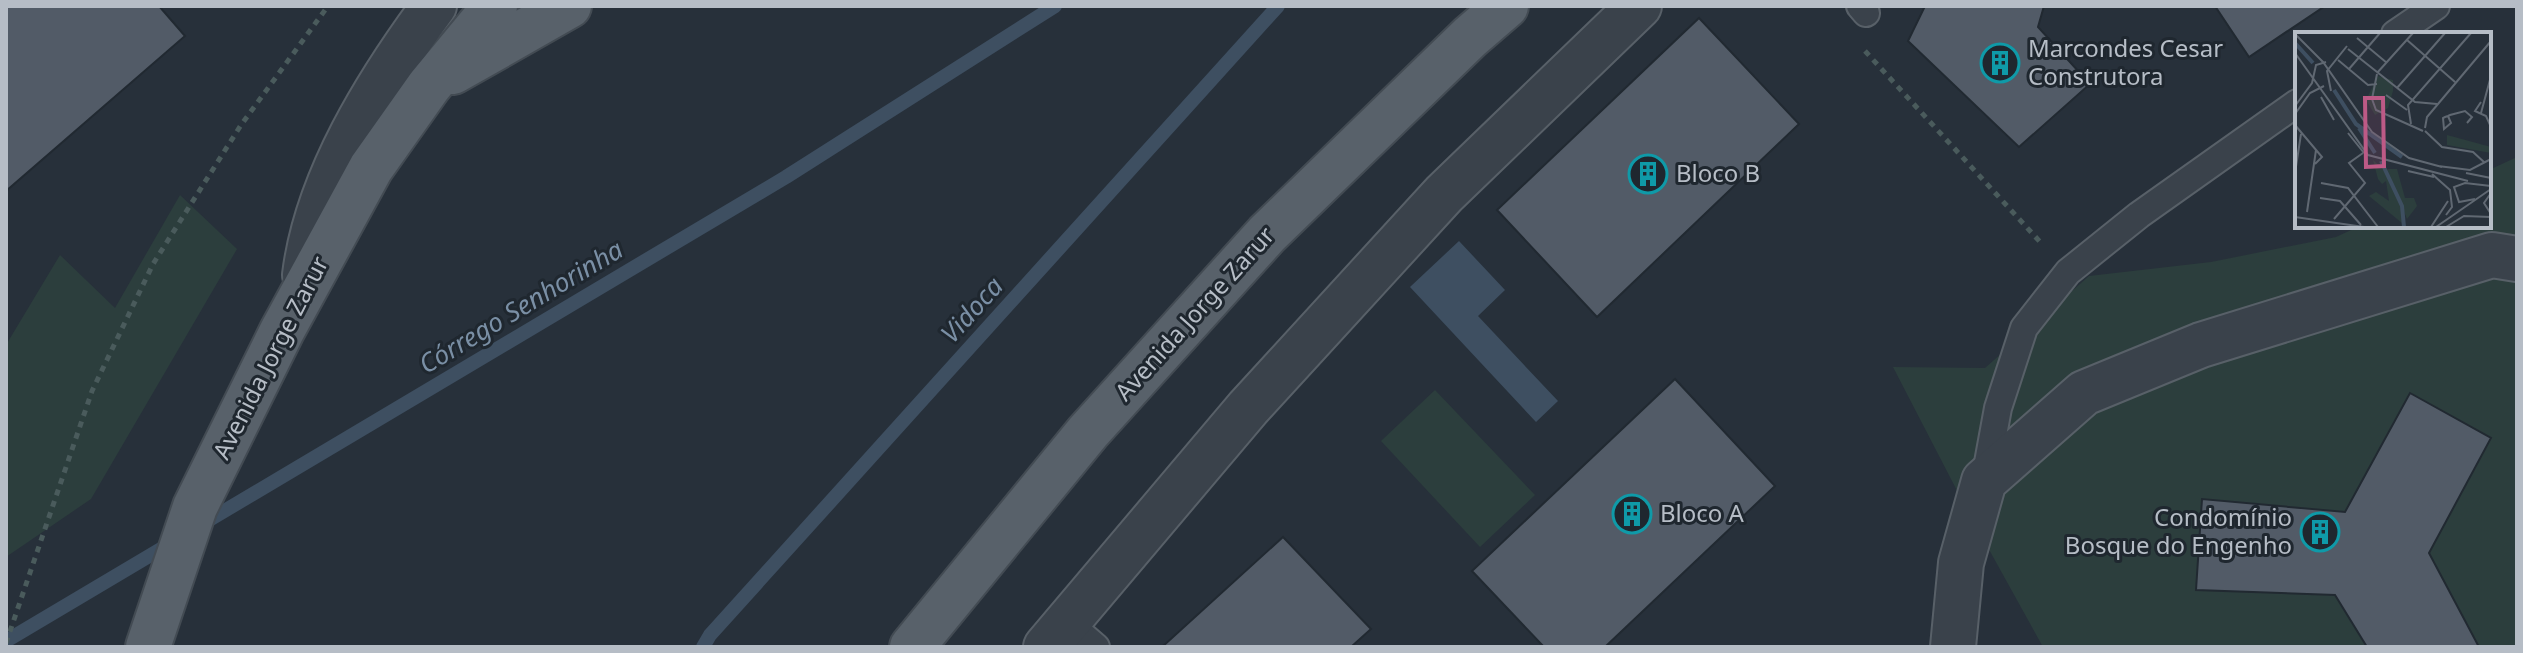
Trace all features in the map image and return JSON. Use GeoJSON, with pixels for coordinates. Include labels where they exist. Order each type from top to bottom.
{"type":"FeatureCollection","features":[{"type":"Feature","properties":{"kind":"main road","name":"Avenida Jorge Zarur"},"geometry":{"type":"LineString","coordinates":[[148,647],[195,507],[371,168],[429,86],[495,6]]}},
{"type":"Feature","properties":{"kind":"main road","name":"Avenida Jorge Zarur"},"geometry":{"type":"LineString","coordinates":[[429,86],[569,6]]}},
{"type":"Feature","properties":{"kind":"main road","name":"Avenida Jorge Zarur"},"geometry":{"type":"LineString","coordinates":[[912,647],[1088,432],[1267,234],[1470,37],[1506,6]]}},
{"type":"Feature","properties":{"kind":"street"},"geometry":{"type":"LineString","coordinates":[[293,314],[309,242],[335,173],[395,59],[434,6]]}},
{"type":"Feature","properties":{"kind":"street"},"geometry":{"type":"LineString","coordinates":[[1069,638],[1248,408],[1444,194],[1639,6]]}},
{"type":"Feature","properties":{"kind":"street"},"geometry":{"type":"LineString","coordinates":[[1953,647],[1961,563],[1984,481],[2084,393],[2201,345],[2492,255],[2517,259]]}},
{"type":"Feature","properties":{"kind":"lane"},"geometry":{"type":"LineString","coordinates":[[2398,32],[2436,6]]}},
{"type":"Feature","properties":{"kind":"lane"},"geometry":{"type":"LineString","coordinates":[[1984,481],[1998,408],[2024,328],[2068,272],[2139,215],[2295,104]]}},
{"type":"Feature","properties":{"kind":"path"},"geometry":{"type":"LineString","coordinates":[[6,643],[92,391],[153,264],[241,125],[328,6]]}},
{"type":"Feature","properties":{"kind":"path"},"geometry":{"type":"LineString","coordinates":[[1855,41],[2068,272]]}},
{"type":"Feature","properties":{"kind":"shaded area"},"geometry":{"type":"Polygon","coordinates":[[[2517,157],[2517,647],[2043,647],[1893,367],[1985,368],[2089,276],[2211,262],[2336,237],[2356,228],[2491,228],[2491,169],[2517,157]]]}},
{"type":"Feature","properties":{"kind":"shaded area"},"geometry":{"type":"Polygon","coordinates":[[[180,195],[237,249],[91,499],[6,557],[6,345],[60,255],[115,308],[180,195]]]}},
{"type":"Feature","properties":{"kind":"shaded area"},"geometry":{"type":"Polygon","coordinates":[[[1435,390],[1535,495],[1480,547],[1381,441],[1435,390]]]}},
{"type":"Feature","properties":{"kind":"water"},"geometry":{"type":"Polygon","coordinates":[[[1459,241],[1505,290],[1478,316],[1558,401],[1536,422],[1410,287],[1459,241]]]}},
{"type":"Feature","properties":{"kind":"building"},"geometry":{"type":"Polygon","coordinates":[[[6,6],[159,6],[185,36],[6,191],[6,6]]]}},
{"type":"Feature","properties":{"kind":"building","name":"Marcondes Cesar Construtora"},"geometry":{"type":"Polygon","coordinates":[[[1925,6],[2044,6],[2038,27],[2090,84],[2019,147],[1908,41],[1925,6]]]}},
{"type":"Feature","properties":{"kind":"building"},"geometry":{"type":"Polygon","coordinates":[[[2215,6],[2325,6],[2249,57],[2215,6]]]}},
{"type":"Feature","properties":{"kind":"building","name":"Bloco B"},"geometry":{"type":"Polygon","coordinates":[[[1699,18],[1799,124],[1597,317],[1497,210],[1699,18]]]}},
{"type":"Feature","properties":{"kind":"building","name":"Bloco A"},"geometry":{"type":"Polygon","coordinates":[[[1675,379],[1775,486],[1605,647],[1544,647],[1472,571],[1675,379]]]}},
{"type":"Feature","properties":{"kind":"building","name":"Condomínio Bosque do Engenho"},"geometry":{"type":"Polygon","coordinates":[[[2410,393],[2491,438],[2429,553],[2479,647],[2367,647],[2335,595],[2196,590],[2202,499],[2345,512],[2410,393]]]}},
{"type":"Feature","properties":{"kind":"building"},"geometry":{"type":"Polygon","coordinates":[[[1283,537],[1371,629],[1351,647],[1162,647],[1283,537]]]}},
{"type":"Feature","properties":{"kind":"waterway","name":"Córrego Senhorinha"},"geometry":{"type":"LineString","coordinates":[[199,526],[786,177],[1055,6]]}},
{"type":"Feature","properties":{"kind":"waterway","name":"Vidoca"},"geometry":{"type":"LineString","coordinates":[[703,647],[710,635],[1278,6]]}},
{"type":"Feature","properties":{"kind":"waterway","name":"Córrego Senhorinha"},"geometry":{"type":"LineString","coordinates":[[6,641],[171,543]]}},
{"type":"Feature","properties":{"kind":"place","name":"Marcondes Cesar Construtora"},"geometry":{"type":"Point","coordinates":[2000,63]}},
{"type":"Feature","properties":{"kind":"place","name":"Bloco B"},"geometry":{"type":"Point","coordinates":[1648,174]}},
{"type":"Feature","properties":{"kind":"place","name":"Bloco A"},"geometry":{"type":"Point","coordinates":[1632,514]}},
{"type":"Feature","properties":{"kind":"place","name":"Condomínio Bosque do Engenho"},"geometry":{"type":"Point","coordinates":[2320,532]}}]}
